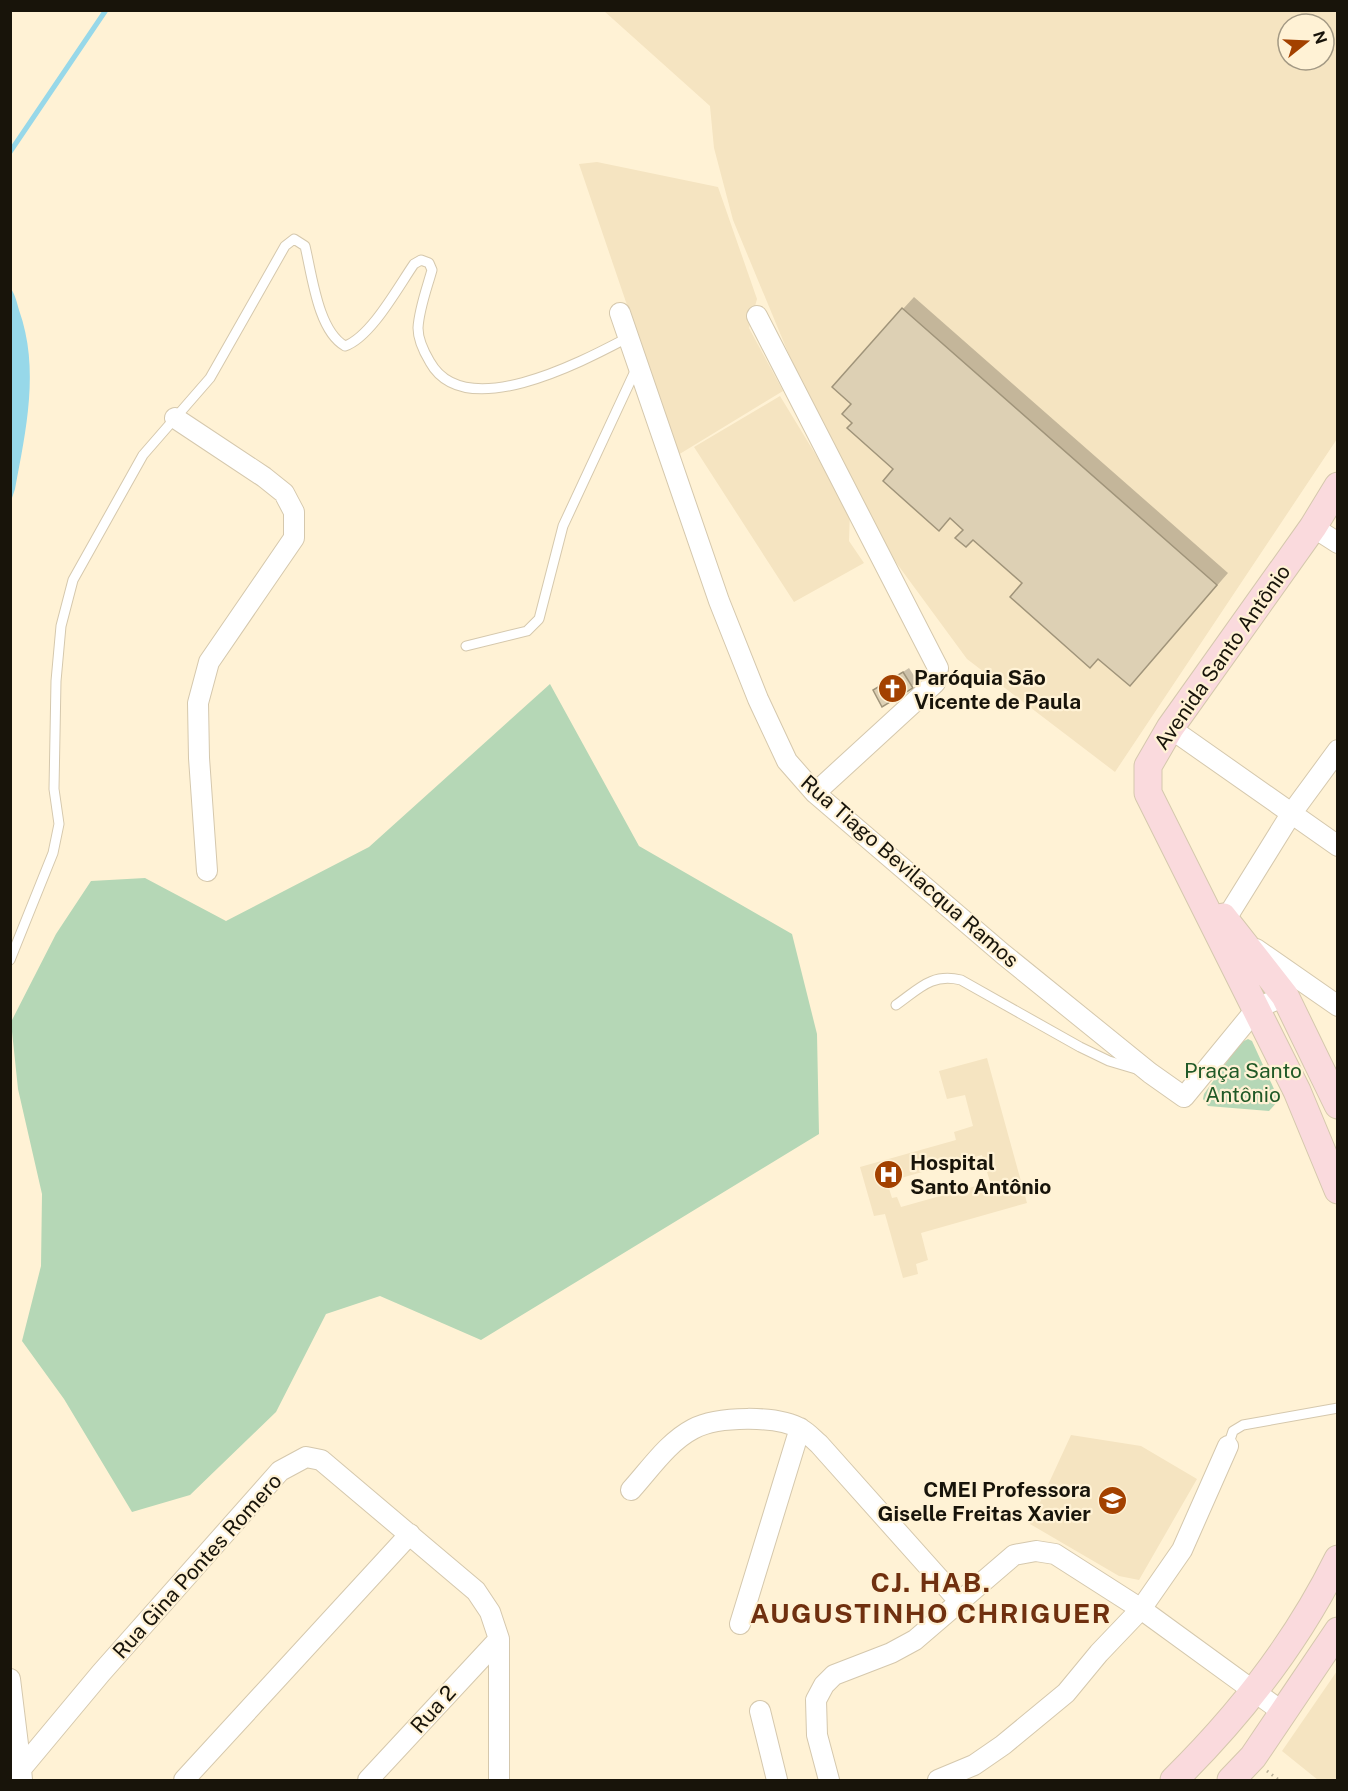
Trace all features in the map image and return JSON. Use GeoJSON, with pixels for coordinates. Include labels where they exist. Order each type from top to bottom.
{"type":"FeatureCollection","features":[{"type":"Feature","properties":{"kind":"main road","name":"Avenida Santo Antônio"},"geometry":{"type":"LineString","coordinates":[[1338,486],[1313,527],[1170,728],[1148,766],[1148,794],[1203,898],[1285,996],[1338,1105]]}},
{"type":"Feature","properties":{"kind":"main road","name":"Avenida Santo Antônio"},"geometry":{"type":"LineString","coordinates":[[1228,930],[1257,1008],[1312,1125],[1338,1190]]}},
{"type":"Feature","properties":{"kind":"main road"},"geometry":{"type":"LineString","coordinates":[[1174,1780],[1219,1736],[1290,1644],[1338,1559]]}},
{"type":"Feature","properties":{"kind":"main road"},"geometry":{"type":"LineString","coordinates":[[1231,1780],[1253,1757],[1334,1638],[1298,1628]]}},
{"type":"Feature","properties":{"kind":"street","name":"Rua Tiago Bevilacqua Ramos"},"geometry":{"type":"LineString","coordinates":[[620,312],[719,602],[758,699],[787,761],[815,793],[1003,954],[1150,1073],[1184,1097],[1257,1008]]}},
{"type":"Feature","properties":{"kind":"street"},"geometry":{"type":"LineString","coordinates":[[757,316],[938,668],[935,683],[815,793]]}},
{"type":"Feature","properties":{"kind":"street"},"geometry":{"type":"LineString","coordinates":[[175,418],[264,477],[284,493],[294,512],[294,538],[209,662],[198,703],[199,758],[207,871]]}},
{"type":"Feature","properties":{"kind":"street"},"geometry":{"type":"LineString","coordinates":[[1313,527],[1338,543]]}},
{"type":"Feature","properties":{"kind":"street"},"geometry":{"type":"LineString","coordinates":[[1170,728],[1338,846]]}},
{"type":"Feature","properties":{"kind":"street"},"geometry":{"type":"LineString","coordinates":[[1338,750],[1291,814],[1228,930],[1338,1006]]}},
{"type":"Feature","properties":{"kind":"street"},"geometry":{"type":"LineString","coordinates":[[1257,1008],[1285,996]]}},
{"type":"Feature","properties":{"kind":"street"},"geometry":{"type":"LineString","coordinates":[[631,1490],[676,1442],[693,1429],[709,1422],[738,1419],[770,1420],[800,1428],[819,1444],[960,1602]]}},
{"type":"Feature","properties":{"kind":"street"},"geometry":{"type":"LineString","coordinates":[[740,1624],[800,1428]]}},
{"type":"Feature","properties":{"kind":"street"},"geometry":{"type":"LineString","coordinates":[[938,1780],[974,1765],[994,1752],[1065,1693],[1141,1608],[1182,1550],[1228,1446]]}},
{"type":"Feature","properties":{"kind":"street","name":"Rua Gina Pontes Romero"},"geometry":{"type":"LineString","coordinates":[[22,1775],[100,1673],[280,1471],[306,1457],[321,1460],[410,1534],[476,1592],[490,1612],[499,1639],[500,1780]]}},
{"type":"Feature","properties":{"kind":"street"},"geometry":{"type":"LineString","coordinates":[[184,1780],[410,1534]]}},
{"type":"Feature","properties":{"kind":"street"},"geometry":{"type":"LineString","coordinates":[[829,1780],[817,1735],[816,1700],[824,1685],[834,1675],[891,1653],[915,1640],[1014,1555],[1036,1551],[1055,1554],[1141,1608],[1284,1713]]}},
{"type":"Feature","properties":{"kind":"street","name":"Rua 2"},"geometry":{"type":"LineString","coordinates":[[368,1780],[499,1639]]}},
{"type":"Feature","properties":{"kind":"street"},"geometry":{"type":"LineString","coordinates":[[10,1679],[22,1775]]}},
{"type":"Feature","properties":{"kind":"street"},"geometry":{"type":"LineString","coordinates":[[760,1711],[777,1780]]}},
{"type":"Feature","properties":{"kind":"lane"},"geometry":{"type":"LineString","coordinates":[[10,960],[53,853],[59,824],[54,789],[56,681],[61,626],[73,580],[142,455],[210,378],[285,246],[294,238],[305,246],[320,308],[331,336],[345,346],[355,342],[378,316],[414,264],[420,260],[429,263],[432,270],[418,328],[424,351],[441,376],[467,387],[495,389],[569,368],[629,337]]}},
{"type":"Feature","properties":{"kind":"lane"},"geometry":{"type":"LineString","coordinates":[[466,646],[527,631],[539,619],[563,526],[638,364]]}},
{"type":"Feature","properties":{"kind":"lane"},"geometry":{"type":"LineString","coordinates":[[896,1005],[936,978],[945,976],[961,980],[1080,1047],[1109,1061],[1150,1073]]}},
{"type":"Feature","properties":{"kind":"lane"},"geometry":{"type":"LineString","coordinates":[[1228,1446],[1233,1431],[1243,1425],[1338,1408]]}},
{"type":"Feature","properties":{"kind":"shaded area"},"geometry":{"type":"Polygon","coordinates":[[[604,11],[1337,11],[1337,439],[1115,772],[967,659],[881,542],[814,415],[733,220],[714,148],[710,106],[604,11]]]}},
{"type":"Feature","properties":{"kind":"shaded area"},"geometry":{"type":"Polygon","coordinates":[[[597,162],[718,187],[757,299],[749,328],[783,391],[678,455],[579,164],[597,162]]]}},
{"type":"Feature","properties":{"kind":"shaded area"},"geometry":{"type":"Polygon","coordinates":[[[780,396],[850,511],[849,541],[864,563],[794,602],[694,447],[780,396]]]}},
{"type":"Feature","properties":{"kind":"shaded area","name":"Hospital Santo Antônio"},"geometry":{"type":"Polygon","coordinates":[[[987,1058],[1027,1203],[921,1233],[928,1260],[916,1264],[918,1274],[903,1278],[885,1214],[874,1216],[860,1167],[956,1140],[954,1132],[973,1126],[965,1095],[947,1099],[939,1071],[987,1058]],[[982,1155],[887,1182],[892,1198],[897,1197],[901,1207],[990,1182],[982,1155]]]}},
{"type":"Feature","properties":{"kind":"shaded area","name":"CMEI Professora Giselle Freitas Xavier"},"geometry":{"type":"Polygon","coordinates":[[[1071,1435],[1141,1446],[1197,1479],[1139,1580],[1119,1576],[1030,1524],[1071,1435]]]}},
{"type":"Feature","properties":{"kind":"shaded area"},"geometry":{"type":"Polygon","coordinates":[[[1337,1671],[1337,1780],[1318,1780],[1282,1751],[1337,1671]]]}},
{"type":"Feature","properties":{"kind":"green space"},"geometry":{"type":"Polygon","coordinates":[[[550,684],[639,846],[792,934],[817,1034],[819,1134],[481,1340],[380,1296],[326,1314],[276,1412],[190,1495],[132,1512],[64,1399],[22,1341],[41,1266],[42,1194],[18,1089],[11,1022],[56,934],[91,881],[145,878],[226,921],[369,847],[550,684]]]}},
{"type":"Feature","properties":{"kind":"green space","name":"Praça Santo Antônio"},"geometry":{"type":"Polygon","coordinates":[[[1248,1039],[1252,1041],[1279,1100],[1269,1111],[1208,1106],[1203,1099],[1204,1094],[1240,1043],[1248,1039]]]}},
{"type":"Feature","properties":{"kind":"water"},"geometry":{"type":"Polygon","coordinates":[[[11,289],[25,332],[30,377],[27,422],[11,501],[11,289]]]}},
{"type":"Feature","properties":{"kind":"building"},"geometry":{"type":"Polygon","coordinates":[[[902,308],[1217,585],[1130,686],[1098,659],[1090,668],[1010,597],[1022,583],[973,540],[966,547],[955,538],[963,530],[950,518],[939,531],[883,481],[893,469],[847,428],[852,423],[842,414],[851,404],[832,387],[902,308]]]}},
{"type":"Feature","properties":{"kind":"building","name":"Paróquia São Vicente de Paula"},"geometry":{"type":"Polygon","coordinates":[[[903,672],[913,688],[882,707],[873,690],[903,672]]]}},
{"type":"Feature","properties":{"kind":"waterway"},"geometry":{"type":"LineString","coordinates":[[10,152],[106,10]]}},
{"type":"Feature","properties":{"kind":"place","name":"Paróquia São Vicente de Paula"},"geometry":{"type":"Point","coordinates":[893,689]}},
{"type":"Feature","properties":{"kind":"place","name":"Hospital Santo Antônio"},"geometry":{"type":"Point","coordinates":[889,1174]}},
{"type":"Feature","properties":{"kind":"place","name":"CMEI Professora Giselle Freitas Xavier"},"geometry":{"type":"Point","coordinates":[1112,1501]}},
{"type":"Feature","properties":{"kind":"district","name":"CJ. HAB. AUGUSTINHO CHRIGUER"},"geometry":{"type":"Point","coordinates":[931,1598]}}]}
